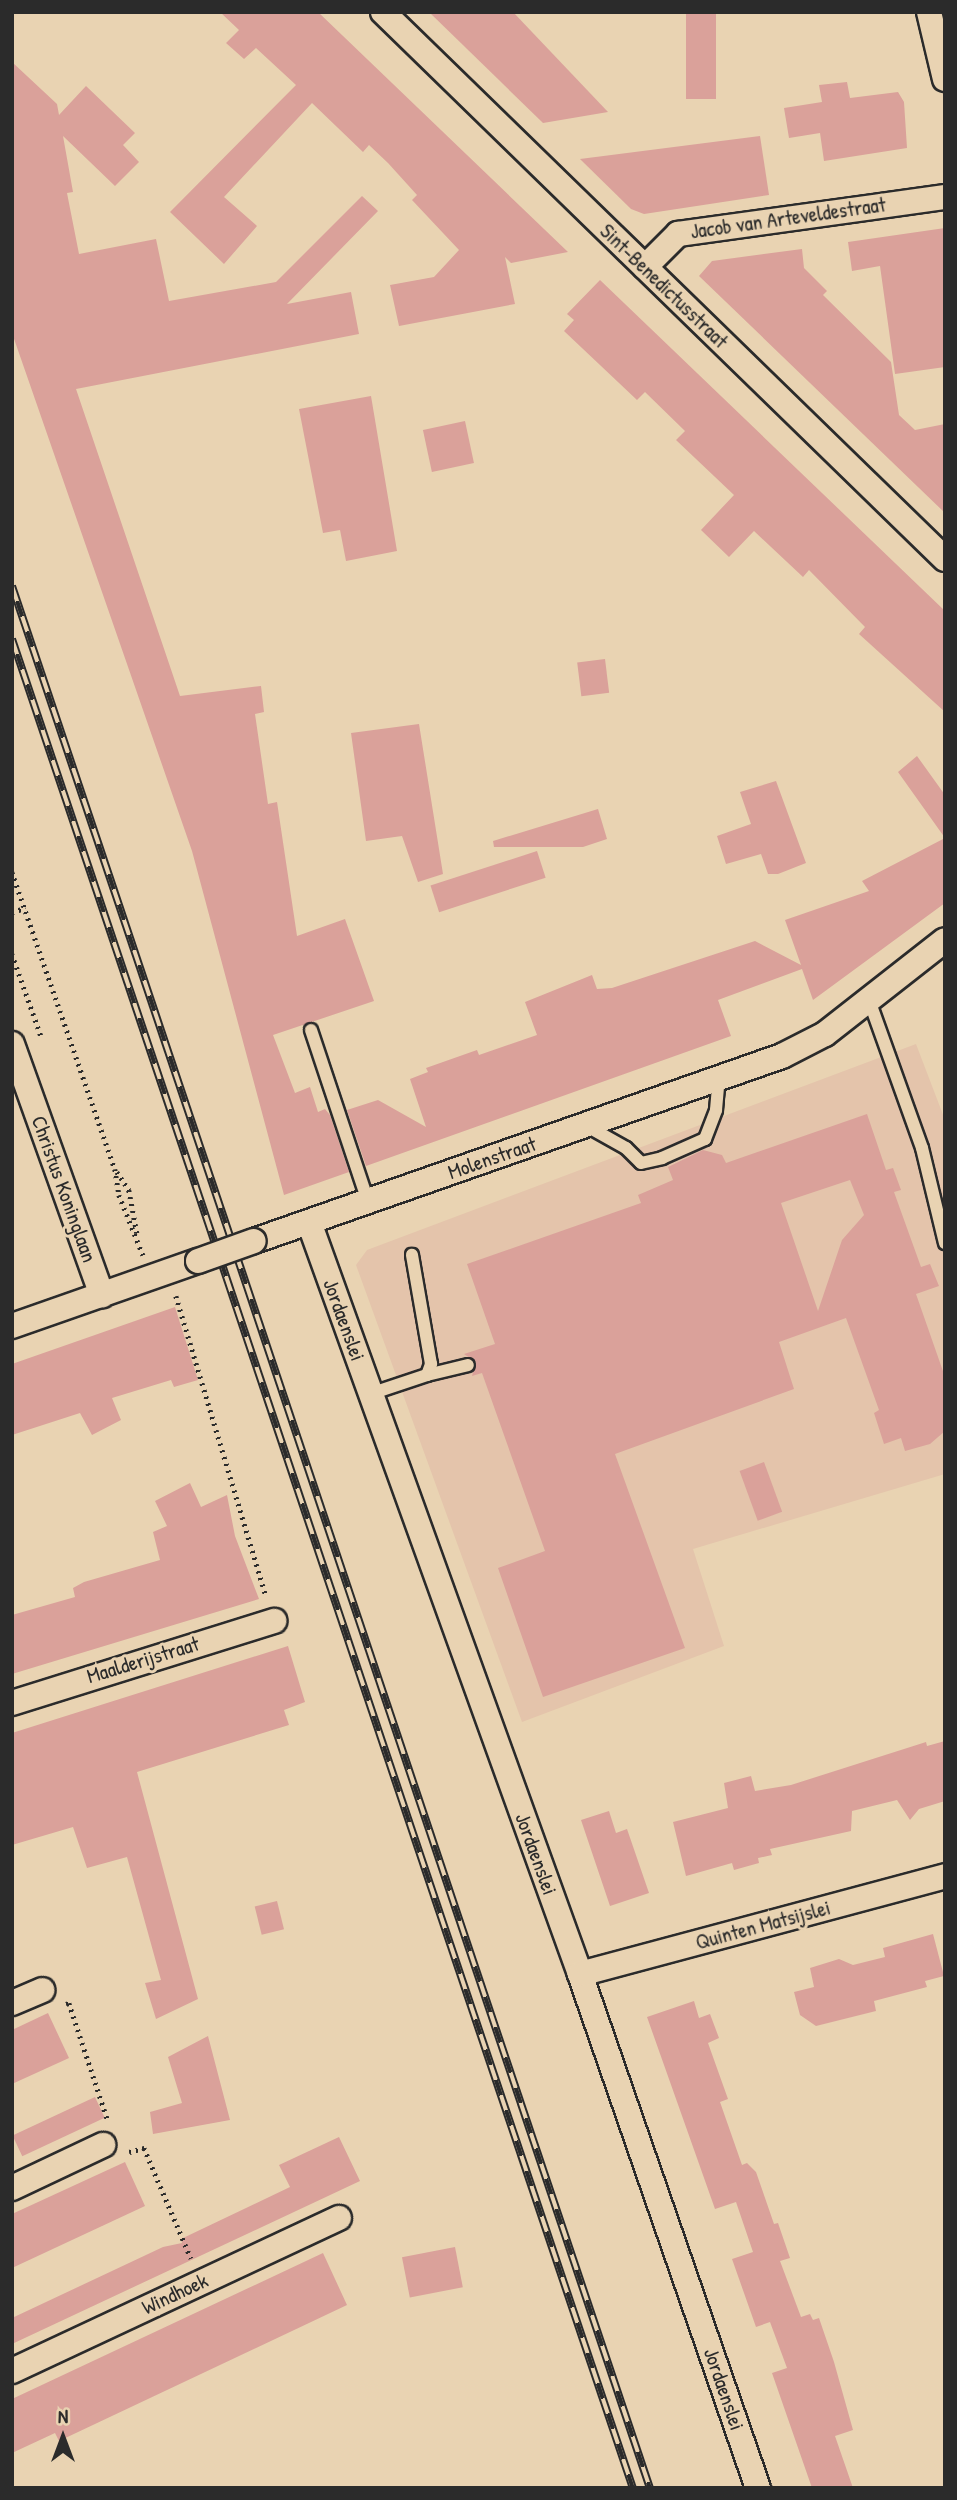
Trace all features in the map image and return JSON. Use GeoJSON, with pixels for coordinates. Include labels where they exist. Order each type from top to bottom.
{"type":"FeatureCollection","features":[{"type":"Feature","properties":{"kind":"street","name":"Sint-Benedictusstraat"},"geometry":{"type":"LineString","coordinates":[[383,12],[945,559]]}},
{"type":"Feature","properties":{"kind":"street"},"geometry":{"type":"LineString","coordinates":[[929,12],[945,79]]}},
{"type":"Feature","properties":{"kind":"street","name":"Jacob van Arteveldestraat"},"geometry":{"type":"LineString","coordinates":[[645,267],[678,234],[945,197]]}},
{"type":"Feature","properties":{"kind":"street","name":"Molenstraat"},"geometry":{"type":"LineString","coordinates":[[12,1326],[806,1045],[945,940]]}},
{"type":"Feature","properties":{"kind":"street","name":"Christus Koninglaan"},"geometry":{"type":"LineString","coordinates":[[12,1044],[102,1295]]}},
{"type":"Feature","properties":{"kind":"street","name":"Jordaenslei"},"geometry":{"type":"LineString","coordinates":[[309,1222],[580,1974],[758,2488]]}},
{"type":"Feature","properties":{"kind":"street","name":"Maalderijstraat"},"geometry":{"type":"LineString","coordinates":[[12,1703],[274,1621]]}},
{"type":"Feature","properties":{"kind":"street","name":"Quinten Matsijslei"},"geometry":{"type":"LineString","coordinates":[[580,1974],[945,1876]]}},
{"type":"Feature","properties":{"kind":"street"},"geometry":{"type":"LineString","coordinates":[[12,2003],[42,1990]]}},
{"type":"Feature","properties":{"kind":"street"},"geometry":{"type":"LineString","coordinates":[[12,2188],[112,2145]]}},
{"type":"Feature","properties":{"kind":"street","name":"Windhoek"},"geometry":{"type":"LineString","coordinates":[[12,2371],[339,2218]]}},
{"type":"Feature","properties":{"kind":"lane"},"geometry":{"type":"LineString","coordinates":[[869,1000],[922,1148],[945,1243]]}},
{"type":"Feature","properties":{"kind":"lane"},"geometry":{"type":"LineString","coordinates":[[311,1030],[368,1201]]}},
{"type":"Feature","properties":{"kind":"lane"},"geometry":{"type":"LineString","coordinates":[[584,1125],[626,1148],[641,1163],[662,1158],[705,1139],[716,1110],[719,1078]]}},
{"type":"Feature","properties":{"kind":"lane"},"geometry":{"type":"LineString","coordinates":[[412,1255],[431,1364],[427,1375]]}},
{"type":"Feature","properties":{"kind":"lane"},"geometry":{"type":"LineString","coordinates":[[370,1394],[468,1365]]}},
{"type":"Feature","properties":{"kind":"path"},"geometry":{"type":"LineString","coordinates":[[12,872],[115,1168],[118,1195],[138,1241],[129,1190],[115,1168]]}},
{"type":"Feature","properties":{"kind":"path"},"geometry":{"type":"LineString","coordinates":[[12,912],[25,908]]}},
{"type":"Feature","properties":{"kind":"path"},"geometry":{"type":"LineString","coordinates":[[167,1272],[204,1380],[274,1621]]}},
{"type":"Feature","properties":{"kind":"path"},"geometry":{"type":"LineString","coordinates":[[42,1990],[51,2006],[69,2003],[112,2145],[144,2148],[202,2282]]}},
{"type":"Feature","properties":{"kind":"shaded area"},"geometry":{"type":"Polygon","coordinates":[[[916,1044],[945,1120],[945,1474],[693,1549],[724,1646],[522,1722],[356,1265],[367,1250],[916,1044]]]}},
{"type":"Feature","properties":{"kind":"building"},"geometry":{"type":"Polygon","coordinates":[[[220,12],[318,12],[568,252],[511,263],[505,257],[515,304],[399,326],[390,285],[434,277],[459,250],[412,200],[417,195],[388,163],[369,145],[363,152],[312,103],[224,197],[257,226],[224,264],[170,212],[296,85],[256,48],[244,59],[226,43],[239,30],[220,12]]]}},
{"type":"Feature","properties":{"kind":"building"},"geometry":{"type":"Polygon","coordinates":[[[429,12],[513,12],[608,112],[543,123],[429,12]]]}},
{"type":"Feature","properties":{"kind":"building"},"geometry":{"type":"Polygon","coordinates":[[[686,12],[716,12],[716,99],[686,99],[686,12]]]}},
{"type":"Feature","properties":{"kind":"building"},"geometry":{"type":"Polygon","coordinates":[[[12,62],[57,104],[59,115],[86,86],[135,133],[123,145],[139,162],[115,186],[63,136],[73,192],[67,193],[79,254],[156,239],[169,301],[276,282],[362,196],[378,211],[287,304],[351,292],[359,334],[76,389],[180,696],[261,686],[264,712],[255,714],[268,804],[277,802],[297,936],[345,919],[374,1001],[273,1035],[295,1093],[310,1087],[318,1112],[325,1109],[330,1115],[349,1172],[284,1195],[192,851],[12,333],[12,62]]]}},
{"type":"Feature","properties":{"kind":"building"},"geometry":{"type":"Polygon","coordinates":[[[847,82],[850,98],[898,92],[904,102],[907,148],[824,161],[820,133],[789,138],[784,108],[822,102],[819,85],[847,82]]]}},
{"type":"Feature","properties":{"kind":"building"},"geometry":{"type":"Polygon","coordinates":[[[760,136],[769,195],[644,214],[631,209],[580,159],[760,136]]]}},
{"type":"Feature","properties":{"kind":"building"},"geometry":{"type":"Polygon","coordinates":[[[945,228],[945,367],[895,374],[880,266],[852,271],[848,242],[945,228]]]}},
{"type":"Feature","properties":{"kind":"building"},"geometry":{"type":"Polygon","coordinates":[[[802,249],[804,268],[827,291],[823,295],[891,362],[899,415],[915,430],[945,424],[945,513],[699,276],[712,261],[802,249]]]}},
{"type":"Feature","properties":{"kind":"building"},"geometry":{"type":"Polygon","coordinates":[[[600,280],[945,611],[945,712],[859,634],[865,627],[809,570],[803,577],[754,531],[729,557],[701,530],[734,495],[676,440],[685,431],[645,392],[637,400],[564,331],[574,320],[567,314],[600,280]]]}},
{"type":"Feature","properties":{"kind":"building"},"geometry":{"type":"Polygon","coordinates":[[[371,396],[397,551],[346,561],[340,530],[323,533],[299,409],[371,396]]]}},
{"type":"Feature","properties":{"kind":"building"},"geometry":{"type":"Polygon","coordinates":[[[465,421],[474,463],[432,472],[423,430],[465,421]]]}},
{"type":"Feature","properties":{"kind":"building"},"geometry":{"type":"Polygon","coordinates":[[[605,659],[609,693],[581,696],[577,662],[605,659]]]}},
{"type":"Feature","properties":{"kind":"building"},"geometry":{"type":"Polygon","coordinates":[[[419,724],[443,874],[418,882],[402,836],[366,841],[351,733],[419,724]]]}},
{"type":"Feature","properties":{"kind":"building"},"geometry":{"type":"Polygon","coordinates":[[[917,756],[945,795],[945,838],[898,772],[917,756]]]}},
{"type":"Feature","properties":{"kind":"building"},"geometry":{"type":"Polygon","coordinates":[[[776,781],[806,863],[778,874],[768,874],[761,854],[726,864],[717,836],[751,824],[740,792],[776,781]]]}},
{"type":"Feature","properties":{"kind":"building"},"geometry":{"type":"Polygon","coordinates":[[[598,809],[607,839],[583,847],[494,847],[493,841],[598,809]]]}},
{"type":"Feature","properties":{"kind":"building"},"geometry":{"type":"Polygon","coordinates":[[[945,838],[945,903],[813,1000],[802,969],[718,1000],[731,1036],[366,1166],[347,1110],[378,1100],[426,1127],[410,1079],[428,1072],[426,1068],[477,1050],[479,1055],[537,1035],[525,1002],[592,975],[597,989],[612,988],[755,941],[801,965],[785,920],[869,891],[862,881],[945,838]]]}},
{"type":"Feature","properties":{"kind":"building"},"geometry":{"type":"Polygon","coordinates":[[[537,851],[546,878],[439,912],[430,886],[537,851]]]}},
{"type":"Feature","properties":{"kind":"building"},"geometry":{"type":"Polygon","coordinates":[[[867,1114],[886,1170],[893,1168],[901,1190],[894,1192],[921,1267],[930,1264],[939,1286],[916,1294],[945,1377],[945,1431],[930,1444],[905,1451],[901,1438],[884,1444],[874,1413],[879,1410],[846,1318],[779,1342],[794,1389],[615,1454],[685,1648],[543,1697],[498,1568],[545,1551],[482,1373],[472,1376],[476,1362],[464,1354],[495,1344],[467,1264],[641,1203],[638,1195],[673,1180],[668,1167],[703,1150],[722,1155],[726,1163],[867,1114]],[[850,1180],[781,1203],[818,1311],[842,1240],[864,1215],[850,1180]]]}},
{"type":"Feature","properties":{"kind":"building"},"geometry":{"type":"Polygon","coordinates":[[[175,1307],[198,1380],[174,1387],[171,1380],[112,1398],[121,1420],[92,1435],[80,1413],[12,1435],[12,1364],[175,1307]]]}},
{"type":"Feature","properties":{"kind":"building"},"geometry":{"type":"Polygon","coordinates":[[[764,1462],[782,1512],[758,1521],[740,1471],[764,1462]]]}},
{"type":"Feature","properties":{"kind":"building"},"geometry":{"type":"Polygon","coordinates":[[[190,1483],[201,1507],[227,1495],[235,1536],[259,1599],[12,1674],[12,1615],[75,1597],[73,1588],[84,1582],[160,1560],[153,1532],[167,1526],[155,1501],[190,1483]]]}},
{"type":"Feature","properties":{"kind":"building"},"geometry":{"type":"Polygon","coordinates":[[[288,1646],[305,1702],[284,1710],[289,1725],[137,1772],[198,1999],[156,2019],[145,1983],[161,1980],[127,1857],[87,1868],[73,1827],[12,1845],[12,1733],[288,1646]]]}},
{"type":"Feature","properties":{"kind":"building"},"geometry":{"type":"Polygon","coordinates":[[[945,1741],[945,1801],[919,1809],[910,1820],[897,1800],[852,1811],[851,1831],[770,1849],[772,1855],[758,1858],[759,1863],[734,1870],[732,1863],[686,1876],[673,1822],[728,1808],[724,1783],[751,1776],[755,1791],[791,1785],[926,1742],[927,1746],[945,1741]]]}},
{"type":"Feature","properties":{"kind":"building"},"geometry":{"type":"Polygon","coordinates":[[[609,1811],[616,1833],[627,1829],[649,1893],[610,1906],[581,1820],[609,1811]]]}},
{"type":"Feature","properties":{"kind":"building"},"geometry":{"type":"Polygon","coordinates":[[[277,1901],[284,1929],[262,1935],[255,1907],[277,1901]]]}},
{"type":"Feature","properties":{"kind":"building"},"geometry":{"type":"Polygon","coordinates":[[[933,1934],[944,1976],[925,1981],[927,1987],[874,2001],[876,2011],[816,2026],[800,2015],[794,1992],[814,1987],[810,1968],[839,1959],[853,1965],[885,1957],[883,1948],[933,1934]]]}},
{"type":"Feature","properties":{"kind":"building"},"geometry":{"type":"Polygon","coordinates":[[[694,2001],[699,2018],[710,2014],[719,2038],[708,2043],[728,2099],[720,2102],[742,2165],[747,2163],[756,2172],[774,2224],[778,2223],[790,2258],[780,2261],[801,2317],[810,2314],[813,2320],[819,2318],[834,2362],[853,2430],[835,2436],[853,2488],[812,2488],[772,2373],[787,2368],[770,2322],[756,2327],[732,2259],[753,2252],[736,2202],[715,2209],[647,2017],[694,2001]]]}},
{"type":"Feature","properties":{"kind":"building"},"geometry":{"type":"Polygon","coordinates":[[[48,2013],[69,2058],[12,2084],[12,2030],[48,2013]]]}},
{"type":"Feature","properties":{"kind":"building"},"geometry":{"type":"Polygon","coordinates":[[[208,2036],[230,2120],[153,2134],[150,2112],[182,2103],[168,2057],[208,2036]]]}},
{"type":"Feature","properties":{"kind":"building"},"geometry":{"type":"Polygon","coordinates":[[[95,2097],[105,2118],[22,2156],[13,2135],[95,2097]]]}},
{"type":"Feature","properties":{"kind":"building"},"geometry":{"type":"Polygon","coordinates":[[[339,2137],[360,2181],[12,2344],[12,2318],[163,2247],[182,2243],[181,2239],[290,2187],[279,2165],[339,2137]]]}},
{"type":"Feature","properties":{"kind":"building"},"geometry":{"type":"Polygon","coordinates":[[[125,2162],[145,2206],[12,2268],[12,2214],[125,2162]]]}},
{"type":"Feature","properties":{"kind":"building"},"geometry":{"type":"Polygon","coordinates":[[[455,2247],[463,2287],[410,2298],[402,2257],[455,2247]]]}},
{"type":"Feature","properties":{"kind":"building"},"geometry":{"type":"Polygon","coordinates":[[[323,2253],[347,2305],[59,2441],[55,2433],[12,2453],[12,2399],[323,2253]]]}},
{"type":"Feature","properties":{"kind":"railway"},"geometry":{"type":"LineString","coordinates":[[12,586],[650,2488]]}},
{"type":"Feature","properties":{"kind":"railway"},"geometry":{"type":"LineString","coordinates":[[12,639],[633,2488]]}}]}
